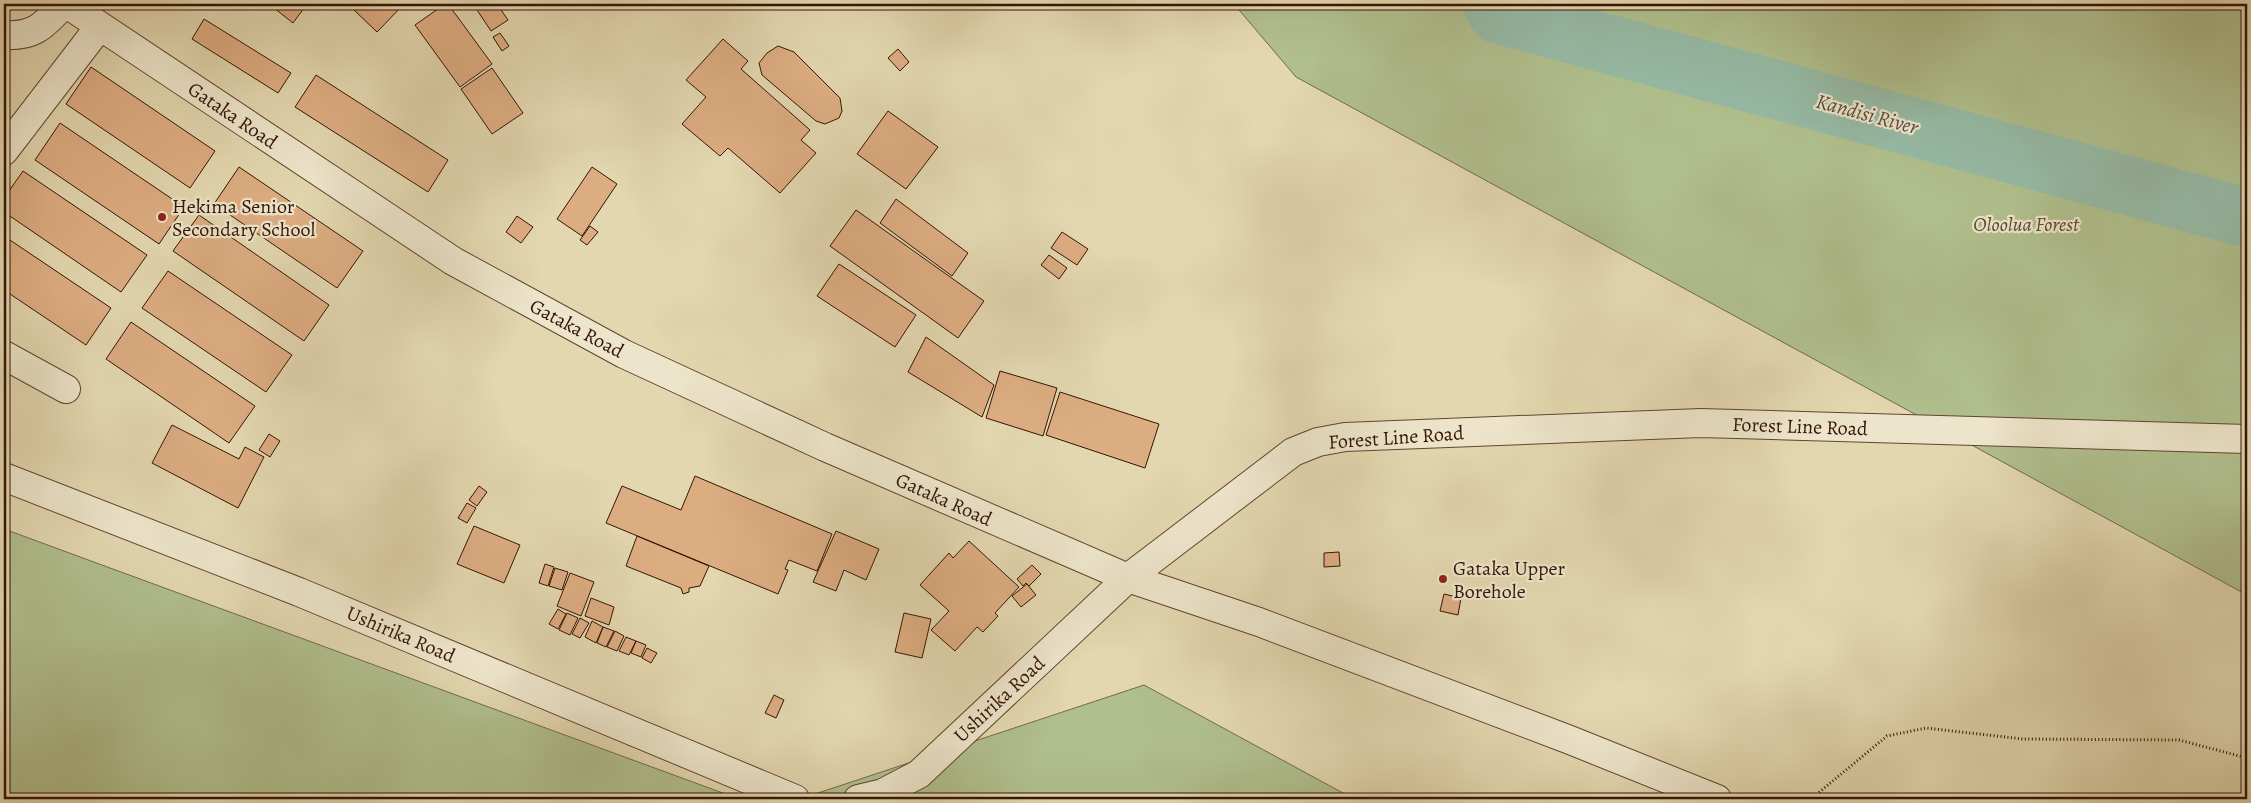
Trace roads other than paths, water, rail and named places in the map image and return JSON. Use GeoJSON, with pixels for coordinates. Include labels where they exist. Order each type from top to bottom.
{"type":"FeatureCollection","features":[{"type":"Feature","properties":{"kind":"street","name":"Gataka Road"},"geometry":{"type":"LineString","coordinates":[[66,4],[453,261],[624,354],[825,446],[1128,578]]}},
{"type":"Feature","properties":{"kind":"street"},"geometry":{"type":"LineString","coordinates":[[4,35],[30,33],[41,28],[66,4]]}},
{"type":"Feature","properties":{"kind":"street"},"geometry":{"type":"LineString","coordinates":[[4,151],[100,26]]}},
{"type":"Feature","properties":{"kind":"street"},"geometry":{"type":"LineString","coordinates":[[4,356],[66,388]]}},
{"type":"Feature","properties":{"kind":"street","name":"Forest Line Road"},"geometry":{"type":"LineString","coordinates":[[1128,578],[1293,452],[1318,442],[1345,437],[1701,423],[2247,439]]}},
{"type":"Feature","properties":{"kind":"street","name":"Ushirika Road"},"geometry":{"type":"LineString","coordinates":[[4,477],[299,592],[795,799]]}},
{"type":"Feature","properties":{"kind":"street"},"geometry":{"type":"LineString","coordinates":[[1128,578],[1259,622],[1570,740],[1716,799]]}},
{"type":"Feature","properties":{"kind":"street","name":"Ushirika Road"},"geometry":{"type":"LineString","coordinates":[[858,799],[883,793],[919,774],[1128,578]]}},
{"type":"Feature","properties":{"kind":"waterway","name":"Kandisi River"},"geometry":{"type":"LineString","coordinates":[[1492,4],[1498,14],[2247,218]]}},
{"type":"Feature","properties":{"kind":"place","name":"Hekima Senior Secondary School"},"geometry":{"type":"Point","coordinates":[162,217]}},
{"type":"Feature","properties":{"kind":"place","name":"Gataka Upper Borehole"},"geometry":{"type":"Point","coordinates":[1443,579]}},
{"type":"Feature","properties":{"kind":"park label","name":"Oloolua Forest"},"geometry":{"type":"Point","coordinates":[2026,224]}}]}
